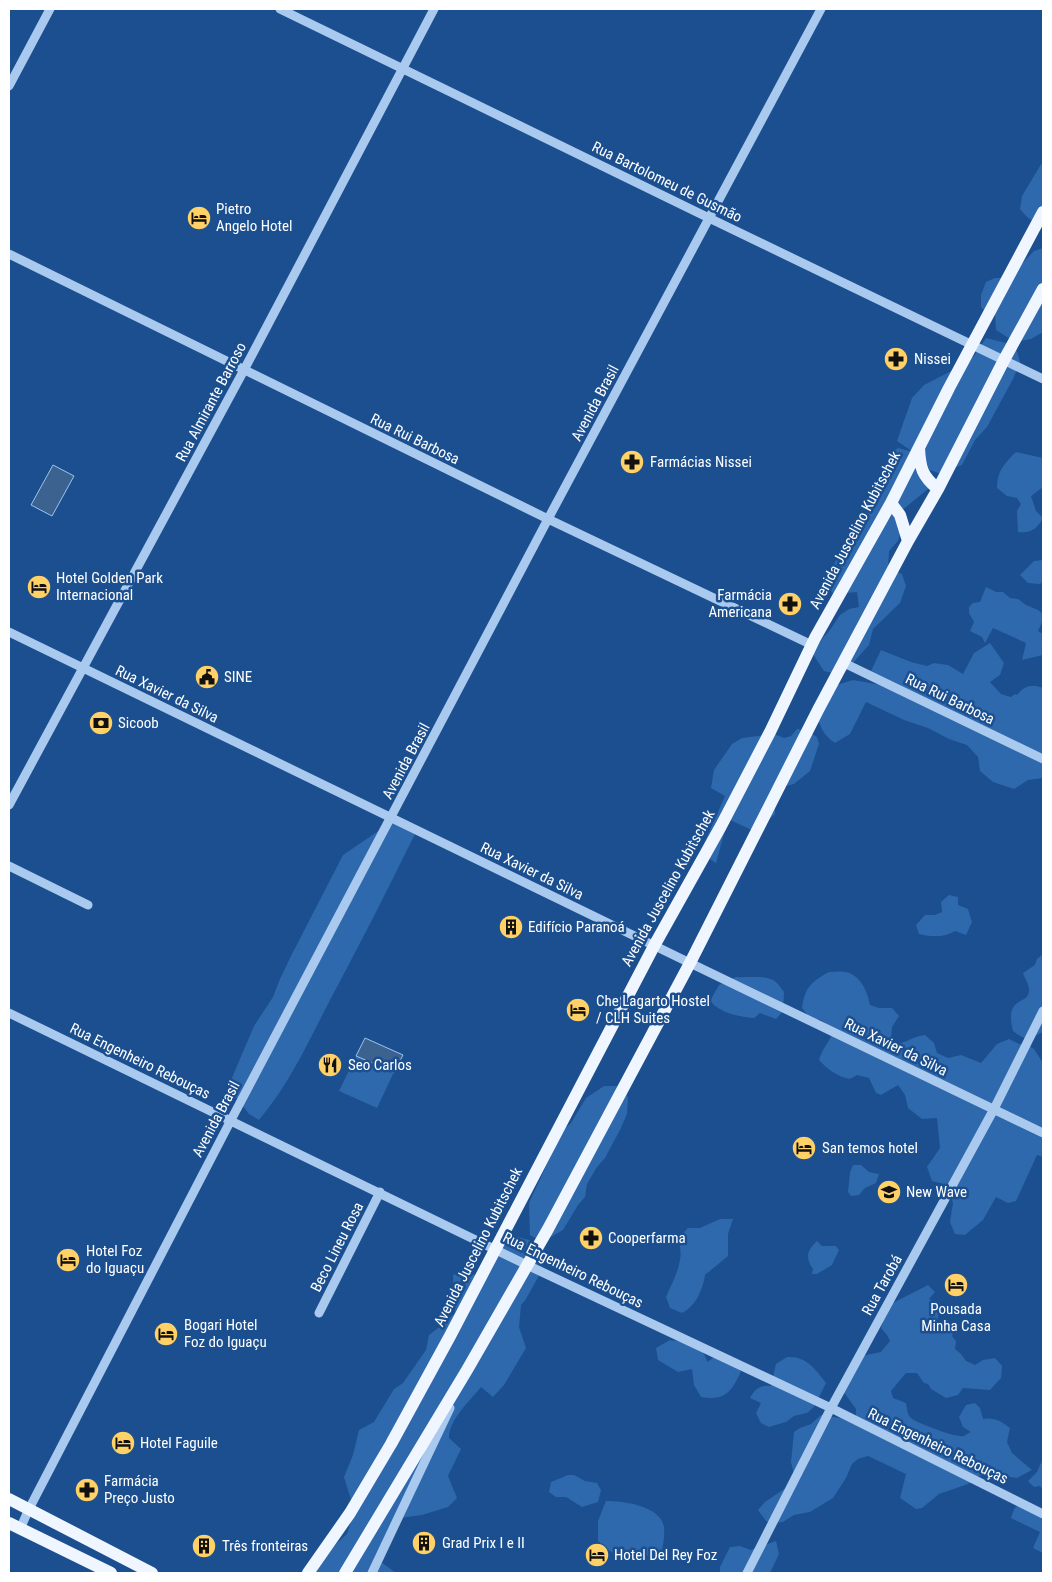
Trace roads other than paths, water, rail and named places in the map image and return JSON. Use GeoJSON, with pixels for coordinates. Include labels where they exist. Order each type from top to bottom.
{"type":"FeatureCollection","features":[{"type":"Feature","properties":{"kind":"main road","name":"Avenida Juscelino Kubitschek"},"geometry":{"type":"LineString","coordinates":[[308,1573],[350,1513],[391,1444],[450,1336],[654,946],[721,826],[770,732],[812,645],[891,503],[919,446],[1043,212]]}},
{"type":"Feature","properties":{"kind":"main road"},"geometry":{"type":"LineString","coordinates":[[345,1573],[467,1370],[527,1265],[690,964],[750,846],[773,796],[1043,289]]}},
{"type":"Feature","properties":{"kind":"main road"},"geometry":{"type":"LineString","coordinates":[[919,446],[920,464],[923,472],[927,480],[938,489]]}},
{"type":"Feature","properties":{"kind":"main road"},"geometry":{"type":"LineString","coordinates":[[891,503],[903,522],[908,542]]}},
{"type":"Feature","properties":{"kind":"main road"},"geometry":{"type":"LineString","coordinates":[[9,1499],[152,1573]]}},
{"type":"Feature","properties":{"kind":"main road"},"geometry":{"type":"LineString","coordinates":[[15,1526],[111,1573]]}},
{"type":"Feature","properties":{"kind":"street"},"geometry":{"type":"LineString","coordinates":[[9,86],[50,9]]}},
{"type":"Feature","properties":{"kind":"street","name":"Rua Bartolomeu de Gusmão"},"geometry":{"type":"LineString","coordinates":[[280,9],[1043,378]]}},
{"type":"Feature","properties":{"kind":"street","name":"Rua Almirante Barroso"},"geometry":{"type":"LineString","coordinates":[[9,806],[244,370],[434,9]]}},
{"type":"Feature","properties":{"kind":"street","name":"Avenida Brasil"},"geometry":{"type":"LineString","coordinates":[[15,1526],[29,1509],[231,1120],[821,9]]}},
{"type":"Feature","properties":{"kind":"street","name":"Rua Rui Barbosa"},"geometry":{"type":"LineString","coordinates":[[9,254],[548,520],[812,645]]}},
{"type":"Feature","properties":{"kind":"street","name":"Rua Xavier da Silva"},"geometry":{"type":"LineString","coordinates":[[9,632],[690,964],[1043,1133]]}},
{"type":"Feature","properties":{"kind":"street","name":"Rua Rui Barbosa"},"geometry":{"type":"LineString","coordinates":[[844,663],[1043,759]]}},
{"type":"Feature","properties":{"kind":"street"},"geometry":{"type":"LineString","coordinates":[[9,866],[88,905]]}},
{"type":"Feature","properties":{"kind":"street","name":"Rua Tarobá"},"geometry":{"type":"LineString","coordinates":[[748,1573],[831,1408],[994,1109],[1043,1011]]}},
{"type":"Feature","properties":{"kind":"street","name":"Rua Engenheiro Rebouças"},"geometry":{"type":"LineString","coordinates":[[9,1013],[527,1265],[831,1408],[1043,1514]]}},
{"type":"Feature","properties":{"kind":"street","name":"Beco Lineu Rosa"},"geometry":{"type":"LineString","coordinates":[[319,1314],[380,1192]]}},
{"type":"Feature","properties":{"kind":"street"},"geometry":{"type":"LineString","coordinates":[[372,1573],[428,1457],[467,1370]]}},
{"type":"Feature","properties":{"kind":"place","name":"Pietro Angelo Hotel"},"geometry":{"type":"Point","coordinates":[199,218]}},
{"type":"Feature","properties":{"kind":"place","name":"Nissei"},"geometry":{"type":"Point","coordinates":[896,359]}},
{"type":"Feature","properties":{"kind":"place","name":"Farmácias Nissei"},"geometry":{"type":"Point","coordinates":[632,462]}},
{"type":"Feature","properties":{"kind":"place","name":"Hotel Golden Park Internacional"},"geometry":{"type":"Point","coordinates":[39,587]}},
{"type":"Feature","properties":{"kind":"place","name":"Farmácia Americana"},"geometry":{"type":"Point","coordinates":[790,604]}},
{"type":"Feature","properties":{"kind":"place","name":"SINE"},"geometry":{"type":"Point","coordinates":[207,677]}},
{"type":"Feature","properties":{"kind":"place","name":"Sicoob"},"geometry":{"type":"Point","coordinates":[101,723]}},
{"type":"Feature","properties":{"kind":"place","name":"Edifício Paranoá"},"geometry":{"type":"Point","coordinates":[511,927]}},
{"type":"Feature","properties":{"kind":"place","name":"Che Lagarto Hostel / CLH Suites"},"geometry":{"type":"Point","coordinates":[578,1010]}},
{"type":"Feature","properties":{"kind":"place","name":"Seo Carlos"},"geometry":{"type":"Point","coordinates":[330,1065]}},
{"type":"Feature","properties":{"kind":"place","name":"San temos hotel"},"geometry":{"type":"Point","coordinates":[804,1148]}},
{"type":"Feature","properties":{"kind":"place","name":"New Wave"},"geometry":{"type":"Point","coordinates":[889,1192]}},
{"type":"Feature","properties":{"kind":"place","name":"Cooperfarma"},"geometry":{"type":"Point","coordinates":[591,1238]}},
{"type":"Feature","properties":{"kind":"place","name":"Hotel Foz do Iguaçu"},"geometry":{"type":"Point","coordinates":[68,1260]}},
{"type":"Feature","properties":{"kind":"place","name":"Pousada Minha Casa"},"geometry":{"type":"Point","coordinates":[956,1285]}},
{"type":"Feature","properties":{"kind":"place","name":"Bogari Hotel Foz do Iguaçu"},"geometry":{"type":"Point","coordinates":[166,1334]}},
{"type":"Feature","properties":{"kind":"place","name":"Hotel Faguile"},"geometry":{"type":"Point","coordinates":[123,1443]}},
{"type":"Feature","properties":{"kind":"place","name":"Farmácia Preço Justo"},"geometry":{"type":"Point","coordinates":[87,1490]}},
{"type":"Feature","properties":{"kind":"place","name":"Grad Prix I e II"},"geometry":{"type":"Point","coordinates":[424,1543]}},
{"type":"Feature","properties":{"kind":"place","name":"Três fronteiras"},"geometry":{"type":"Point","coordinates":[204,1546]}},
{"type":"Feature","properties":{"kind":"place","name":"Hotel Del Rey Foz"},"geometry":{"type":"Point","coordinates":[597,1555]}}]}
